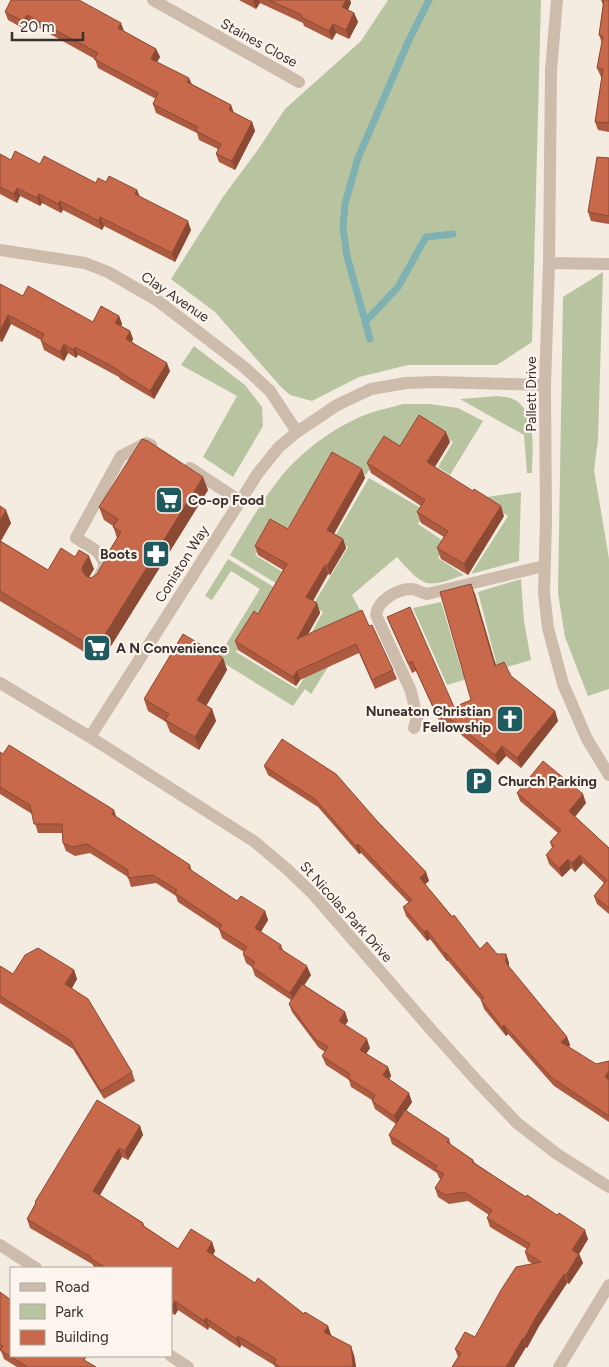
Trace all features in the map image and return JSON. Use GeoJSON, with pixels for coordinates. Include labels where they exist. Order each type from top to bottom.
{"type":"FeatureCollection","features":[{"type":"Feature","properties":{"kind":"street","name":"Staines Close"},"geometry":{"type":"LineString","coordinates":[[153,0],[299,82]]}},
{"type":"Feature","properties":{"kind":"street","name":"Pallett Drive"},"geometry":{"type":"LineString","coordinates":[[557,0],[551,70],[549,263],[545,385],[546,520],[544,593],[548,628],[563,684],[587,740],[609,775]]}},
{"type":"Feature","properties":{"kind":"street","name":"Clay Avenue"},"geometry":{"type":"LineString","coordinates":[[0,250],[85,263],[108,272],[158,301],[244,366],[270,391],[297,432]]}},
{"type":"Feature","properties":{"kind":"street"},"geometry":{"type":"LineString","coordinates":[[549,263],[609,264]]}},
{"type":"Feature","properties":{"kind":"street","name":"Coniston Way"},"geometry":{"type":"LineString","coordinates":[[90,737],[258,473],[279,447],[297,432],[337,405],[371,389],[406,383],[436,382],[545,385]]}},
{"type":"Feature","properties":{"kind":"street"},"geometry":{"type":"LineString","coordinates":[[96,583],[105,566],[102,555],[76,538],[121,456],[146,443],[162,450]]}},
{"type":"Feature","properties":{"kind":"street"},"geometry":{"type":"LineString","coordinates":[[178,460],[240,501]]}},
{"type":"Feature","properties":{"kind":"street"},"geometry":{"type":"LineString","coordinates":[[414,728],[417,718],[411,691],[376,615],[377,609],[383,602],[402,590],[412,589],[426,594],[544,566]]}},
{"type":"Feature","properties":{"kind":"street","name":"St Nicolas Park Drive"},"geometry":{"type":"LineString","coordinates":[[0,683],[90,737],[255,842],[313,894],[434,1033],[517,1123],[557,1154],[609,1187]]}},
{"type":"Feature","properties":{"kind":"street"},"geometry":{"type":"LineString","coordinates":[[0,1245],[34,1267]]}},
{"type":"Feature","properties":{"kind":"street"},"geometry":{"type":"LineString","coordinates":[[559,1367],[609,1285]]}},
{"type":"Feature","properties":{"kind":"street"},"geometry":{"type":"LineString","coordinates":[[172,1357],[188,1367]]}},
{"type":"Feature","properties":{"kind":"green space"},"geometry":{"type":"Polygon","coordinates":[[[388,0],[541,0],[532,342],[497,365],[408,365],[359,377],[312,401],[290,395],[215,312],[171,279],[223,197],[285,109],[361,41],[388,0]]]}},
{"type":"Feature","properties":{"kind":"green space"},"geometry":{"type":"Polygon","coordinates":[[[603,272],[598,440],[594,470],[609,559],[609,689],[588,696],[565,637],[558,593],[563,297],[603,272]]]}},
{"type":"Feature","properties":{"kind":"green space"},"geometry":{"type":"Polygon","coordinates":[[[194,346],[245,385],[262,407],[263,426],[233,477],[203,457],[237,396],[181,365],[194,346]]]}},
{"type":"Feature","properties":{"kind":"green space"},"geometry":{"type":"Polygon","coordinates":[[[498,396],[513,399],[527,412],[533,443],[532,473],[527,473],[524,435],[460,399],[498,396]]]}},
{"type":"Feature","properties":{"kind":"green space"},"geometry":{"type":"Polygon","coordinates":[[[403,404],[429,404],[458,408],[483,421],[450,475],[438,467],[453,442],[422,423],[404,452],[387,443],[366,475],[335,458],[304,543],[273,526],[255,555],[286,574],[279,585],[230,555],[273,487],[299,457],[322,439],[348,423],[373,412],[403,404]]]}},
{"type":"Feature","properties":{"kind":"green space"},"geometry":{"type":"Polygon","coordinates":[[[369,478],[426,511],[418,524],[448,544],[438,558],[464,575],[439,583],[424,582],[413,574],[397,557],[352,595],[363,616],[304,646],[323,612],[313,605],[348,547],[334,538],[369,478]]]}},
{"type":"Feature","properties":{"kind":"green space"},"geometry":{"type":"Polygon","coordinates":[[[521,492],[519,561],[471,574],[508,516],[480,498],[521,492]]]}},
{"type":"Feature","properties":{"kind":"green space"},"geometry":{"type":"Polygon","coordinates":[[[228,559],[277,589],[256,617],[236,652],[297,689],[316,660],[328,667],[311,694],[305,689],[293,706],[217,659],[260,589],[231,571],[212,600],[205,596],[228,559]]]}},
{"type":"Feature","properties":{"kind":"green space"},"geometry":{"type":"Polygon","coordinates":[[[521,579],[524,621],[531,660],[447,685],[413,608],[441,602],[462,672],[496,662],[478,592],[521,579]]]}},
{"type":"Feature","properties":{"kind":"building"},"geometry":{"type":"Polygon","coordinates":[[[11,0],[79,0],[121,23],[118,28],[156,49],[151,59],[189,78],[187,82],[231,105],[229,110],[252,122],[232,161],[216,154],[221,144],[196,131],[198,127],[153,104],[158,93],[94,59],[98,53],[27,15],[23,21],[5,12],[11,0]]]}},
{"type":"Feature","properties":{"kind":"building"},"geometry":{"type":"Polygon","coordinates":[[[269,0],[346,0],[342,7],[354,13],[346,30],[333,24],[329,31],[301,17],[302,15],[269,0]]]}},
{"type":"Feature","properties":{"kind":"building"},"geometry":{"type":"Polygon","coordinates":[[[604,0],[609,0],[609,123],[595,122],[603,69],[597,68],[603,36],[599,35],[604,0]]]}},
{"type":"Feature","properties":{"kind":"building"},"geometry":{"type":"Polygon","coordinates":[[[15,151],[40,164],[44,156],[96,183],[98,178],[106,182],[109,176],[137,190],[135,194],[188,221],[172,253],[100,217],[99,221],[60,201],[58,204],[39,194],[37,198],[17,188],[14,194],[0,187],[0,154],[11,160],[15,151]]]}},
{"type":"Feature","properties":{"kind":"building"},"geometry":{"type":"Polygon","coordinates":[[[597,157],[609,158],[609,216],[588,212],[597,157]]]}},
{"type":"Feature","properties":{"kind":"building"},"geometry":{"type":"Polygon","coordinates":[[[0,284],[23,296],[28,286],[93,322],[101,306],[119,316],[115,323],[130,331],[126,339],[167,363],[150,391],[117,369],[75,347],[73,350],[64,344],[60,352],[41,341],[44,334],[8,315],[0,331],[0,284]]]}},
{"type":"Feature","properties":{"kind":"building"},"geometry":{"type":"Polygon","coordinates":[[[419,415],[446,432],[427,462],[501,506],[464,564],[437,548],[448,531],[417,512],[425,500],[367,463],[384,436],[400,446],[419,415]]]}},
{"type":"Feature","properties":{"kind":"building"},"geometry":{"type":"Polygon","coordinates":[[[142,439],[203,477],[96,649],[0,591],[0,541],[48,570],[61,548],[75,557],[79,550],[89,556],[82,570],[86,576],[91,578],[97,574],[121,532],[113,527],[118,519],[99,507],[142,439]]]}},
{"type":"Feature","properties":{"kind":"building"},"geometry":{"type":"Polygon","coordinates":[[[332,452],[362,469],[327,530],[343,539],[306,597],[317,603],[297,639],[362,610],[369,626],[372,625],[393,670],[372,680],[356,644],[297,671],[293,677],[235,641],[254,611],[258,614],[287,564],[255,546],[270,519],[288,529],[332,452]]]}},
{"type":"Feature","properties":{"kind":"building"},"geometry":{"type":"Polygon","coordinates":[[[0,506],[6,510],[0,521],[0,506]]]}},
{"type":"Feature","properties":{"kind":"building"},"geometry":{"type":"Polygon","coordinates":[[[471,584],[495,666],[504,662],[511,676],[555,711],[517,758],[502,746],[495,755],[439,710],[435,711],[412,661],[408,663],[387,617],[410,607],[454,707],[471,700],[440,592],[471,584]]]}},
{"type":"Feature","properties":{"kind":"building"},"geometry":{"type":"Polygon","coordinates":[[[183,634],[223,658],[197,700],[212,709],[195,737],[165,720],[169,714],[144,699],[183,634]]]}},
{"type":"Feature","properties":{"kind":"building"},"geometry":{"type":"Polygon","coordinates":[[[282,739],[336,774],[378,822],[426,872],[420,878],[452,917],[454,915],[480,949],[487,942],[497,954],[506,954],[506,963],[567,1037],[561,1042],[596,1064],[609,1061],[609,1071],[605,1077],[609,1080],[609,1116],[551,1077],[504,1025],[502,1027],[481,1000],[484,998],[444,953],[427,930],[424,932],[403,907],[412,900],[358,844],[356,846],[315,799],[264,766],[282,739]]]}},
{"type":"Feature","properties":{"kind":"building"},"geometry":{"type":"Polygon","coordinates":[[[9,745],[114,810],[112,814],[190,865],[188,868],[237,901],[241,896],[265,911],[255,928],[281,945],[279,948],[307,966],[290,993],[252,967],[255,962],[243,954],[247,947],[219,929],[222,925],[175,893],[177,890],[153,875],[128,878],[128,870],[87,844],[72,847],[63,843],[62,824],[34,824],[30,805],[0,787],[0,752],[3,754],[9,745]]]}},
{"type":"Feature","properties":{"kind":"building"},"geometry":{"type":"Polygon","coordinates":[[[543,761],[583,794],[569,811],[609,848],[609,908],[594,896],[607,880],[580,855],[572,863],[568,859],[559,868],[546,855],[554,846],[550,842],[561,830],[517,793],[543,761]]]}},
{"type":"Feature","properties":{"kind":"building"},"geometry":{"type":"Polygon","coordinates":[[[38,948],[74,970],[65,984],[88,999],[132,1072],[101,1091],[70,1040],[0,996],[0,966],[13,974],[25,955],[38,948]]]}},
{"type":"Feature","properties":{"kind":"building"},"geometry":{"type":"Polygon","coordinates":[[[302,984],[345,1012],[339,1021],[367,1039],[360,1050],[388,1067],[383,1075],[409,1093],[394,1116],[372,1101],[375,1095],[348,1078],[350,1074],[322,1056],[328,1047],[315,1039],[289,1004],[302,984]]]}},
{"type":"Feature","properties":{"kind":"building"},"geometry":{"type":"Polygon","coordinates":[[[97,1100],[140,1126],[125,1151],[119,1148],[93,1191],[143,1223],[142,1225],[178,1249],[191,1229],[212,1242],[207,1251],[255,1283],[258,1278],[304,1314],[305,1312],[328,1326],[324,1332],[351,1346],[352,1367],[280,1367],[274,1363],[276,1359],[238,1336],[236,1339],[206,1318],[204,1321],[175,1301],[172,1306],[172,1267],[104,1267],[27,1219],[35,1202],[97,1100]]]}},
{"type":"Feature","properties":{"kind":"building"},"geometry":{"type":"Polygon","coordinates":[[[405,1110],[449,1139],[447,1142],[473,1160],[472,1162],[526,1197],[527,1195],[557,1215],[559,1213],[585,1230],[572,1250],[579,1254],[536,1317],[506,1367],[452,1367],[461,1353],[455,1349],[465,1332],[475,1337],[516,1267],[541,1262],[525,1252],[530,1244],[487,1218],[492,1210],[464,1192],[445,1195],[435,1188],[444,1174],[435,1169],[437,1166],[389,1135],[405,1110]]]}},
{"type":"Feature","properties":{"kind":"building"},"geometry":{"type":"Polygon","coordinates":[[[0,1292],[10,1299],[10,1356],[0,1350],[3,1346],[0,1344],[0,1292]]]}},
{"type":"Feature","properties":{"kind":"building"},"geometry":{"type":"Polygon","coordinates":[[[12,1357],[86,1357],[84,1360],[96,1367],[28,1367],[12,1357]]]}},
{"type":"Feature","properties":{"kind":"waterway"},"geometry":{"type":"LineString","coordinates":[[370,339],[347,256],[343,228],[345,204],[358,158],[409,40],[429,0]]}},
{"type":"Feature","properties":{"kind":"waterway"},"geometry":{"type":"LineString","coordinates":[[366,321],[398,287],[426,237],[453,234]]}},
{"type":"Feature","properties":{"kind":"place","name":"Co-op Food"},"geometry":{"type":"Point","coordinates":[169,500]}},
{"type":"Feature","properties":{"kind":"place","name":"Boots"},"geometry":{"type":"Point","coordinates":[156,554]}},
{"type":"Feature","properties":{"kind":"place","name":"A N Convenience"},"geometry":{"type":"Point","coordinates":[97,648]}},
{"type":"Feature","properties":{"kind":"place","name":"Nuneaton Christian Fellowship"},"geometry":{"type":"Point","coordinates":[510,719]}},
{"type":"Feature","properties":{"kind":"place","name":"Church Parking"},"geometry":{"type":"Point","coordinates":[479,781]}}]}
